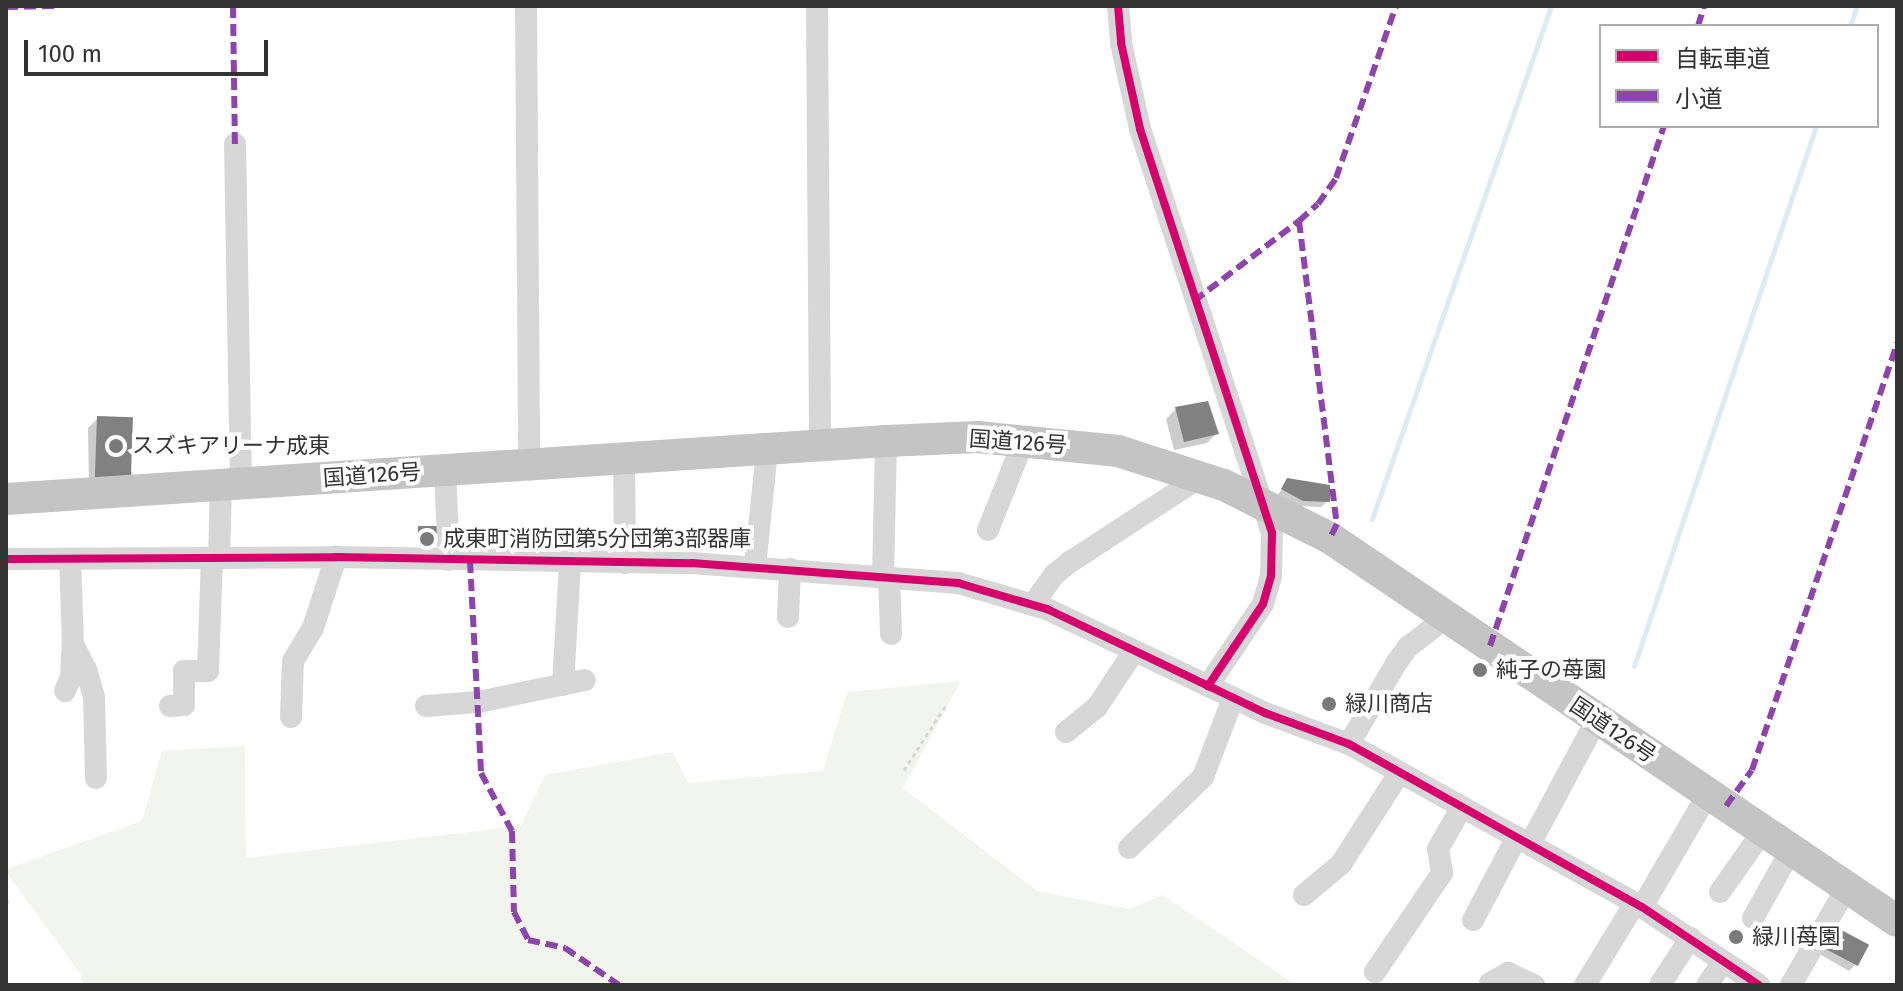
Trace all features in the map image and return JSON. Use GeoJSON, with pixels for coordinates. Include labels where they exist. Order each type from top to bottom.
{"type":"FeatureCollection","features":[{"type":"Feature","properties":{"kind":"highway","name":"国道126号"},"geometry":{"type":"LineString","coordinates":[[6,499],[978,437],[1118,451],[1202,476],[1263,502],[1330,538],[1897,921]]}},
{"type":"Feature","properties":{"kind":"street"},"geometry":{"type":"LineString","coordinates":[[526,6],[529,464]]}},
{"type":"Feature","properties":{"kind":"street"},"geometry":{"type":"LineString","coordinates":[[1118,6],[1121,43],[1140,129],[1184,273],[1272,533],[1271,576],[1263,604],[1208,686]]}},
{"type":"Feature","properties":{"kind":"street"},"geometry":{"type":"LineString","coordinates":[[817,8],[820,447]]}},
{"type":"Feature","properties":{"kind":"street"},"geometry":{"type":"LineString","coordinates":[[170,706],[184,705],[184,671],[208,671],[215,558],[231,485],[235,144]]}},
{"type":"Feature","properties":{"kind":"street"},"geometry":{"type":"LineString","coordinates":[[988,530],[1024,440]]}},
{"type":"Feature","properties":{"kind":"street"},"geometry":{"type":"LineString","coordinates":[[886,441],[886,576],[891,634]]}},
{"type":"Feature","properties":{"kind":"street"},"geometry":{"type":"LineString","coordinates":[[755,567],[767,451]]}},
{"type":"Feature","properties":{"kind":"street"},"geometry":{"type":"LineString","coordinates":[[624,459],[625,563]]}},
{"type":"Feature","properties":{"kind":"street"},"geometry":{"type":"LineString","coordinates":[[445,470],[449,560]]}},
{"type":"Feature","properties":{"kind":"street"},"geometry":{"type":"LineString","coordinates":[[1033,604],[1055,574],[1070,562],[1202,476]]}},
{"type":"Feature","properties":{"kind":"street"},"geometry":{"type":"LineString","coordinates":[[291,717],[293,661],[313,628],[336,557]]}},
{"type":"Feature","properties":{"kind":"street"},"geometry":{"type":"LineString","coordinates":[[6,559],[336,557],[625,563],[790,569],[958,583],[1033,604],[1233,698],[1349,744],[1638,905],[1759,985]]}},
{"type":"Feature","properties":{"kind":"street"},"geometry":{"type":"LineString","coordinates":[[65,691],[71,677],[73,644],[70,559]]}},
{"type":"Feature","properties":{"kind":"street"},"geometry":{"type":"LineString","coordinates":[[426,706],[478,702],[574,683],[570,562]]}},
{"type":"Feature","properties":{"kind":"street"},"geometry":{"type":"LineString","coordinates":[[788,617],[790,569]]}},
{"type":"Feature","properties":{"kind":"street"},"geometry":{"type":"LineString","coordinates":[[1349,744],[1408,647],[1447,617]]}},
{"type":"Feature","properties":{"kind":"street"},"geometry":{"type":"LineString","coordinates":[[73,644],[86,669],[94,697],[96,778]]}},
{"type":"Feature","properties":{"kind":"street"},"geometry":{"type":"LineString","coordinates":[[1066,732],[1097,707],[1134,651]]}},
{"type":"Feature","properties":{"kind":"street"},"geometry":{"type":"LineString","coordinates":[[1129,848],[1203,777],[1233,698]]}},
{"type":"Feature","properties":{"kind":"street"},"geometry":{"type":"LineString","coordinates":[[1473,920],[1597,719]]}},
{"type":"Feature","properties":{"kind":"street"},"geometry":{"type":"LineString","coordinates":[[1304,895],[1341,864],[1400,772]]}},
{"type":"Feature","properties":{"kind":"street"},"geometry":{"type":"LineString","coordinates":[[1585,985],[1708,794]]}},
{"type":"Feature","properties":{"kind":"street"},"geometry":{"type":"LineString","coordinates":[[1375,972],[1442,873],[1438,849],[1462,807]]}},
{"type":"Feature","properties":{"kind":"street"},"geometry":{"type":"LineString","coordinates":[[1720,892],[1763,831]]}},
{"type":"Feature","properties":{"kind":"street"},"geometry":{"type":"LineString","coordinates":[[1753,918],[1791,850]]}},
{"type":"Feature","properties":{"kind":"street"},"geometry":{"type":"LineString","coordinates":[[1791,985],[1847,887]]}},
{"type":"Feature","properties":{"kind":"street"},"geometry":{"type":"LineString","coordinates":[[1660,985],[1690,938]]}},
{"type":"Feature","properties":{"kind":"street"},"geometry":{"type":"LineString","coordinates":[[1707,985],[1723,962]]}},
{"type":"Feature","properties":{"kind":"street"},"geometry":{"type":"LineString","coordinates":[[1490,983],[1500,976],[1515,973],[1534,985]]}},
{"type":"Feature","properties":{"kind":"path"},"geometry":{"type":"LineString","coordinates":[[904,770],[946,705]]}},
{"type":"Feature","properties":{"kind":"path"},"geometry":{"type":"LineString","coordinates":[[6,899],[10,905]]}},
{"type":"Feature","properties":{"kind":"shaded area"},"geometry":{"type":"Polygon","coordinates":[[[961,681],[903,788],[1037,891],[1129,909],[1163,895],[1296,985],[83,985],[80,973],[6,872],[6,869],[142,821],[162,751],[245,746],[246,858],[521,826],[545,775],[673,752],[688,783],[823,771],[847,692],[961,681]]]}},
{"type":"Feature","properties":{"kind":"building"},"geometry":{"type":"Polygon","coordinates":[[[1208,401],[1219,434],[1184,442],[1175,407],[1208,401]]]}},
{"type":"Feature","properties":{"kind":"building","name":"スズキアリーナ成東"},"geometry":{"type":"Polygon","coordinates":[[[97,416],[133,417],[131,478],[95,477],[97,416]]]}},
{"type":"Feature","properties":{"kind":"building"},"geometry":{"type":"Polygon","coordinates":[[[1287,478],[1330,485],[1330,502],[1303,501],[1281,489],[1287,478]]]}},
{"type":"Feature","properties":{"kind":"building"},"geometry":{"type":"Polygon","coordinates":[[[418,526],[443,526],[443,543],[418,543],[418,526]]]}},
{"type":"Feature","properties":{"kind":"building"},"geometry":{"type":"Polygon","coordinates":[[[1832,925],[1869,945],[1858,966],[1821,946],[1832,925]]]}},
{"type":"Feature","properties":{"kind":"waterway"},"geometry":{"type":"LineString","coordinates":[[1372,519],[1551,6]]}},
{"type":"Feature","properties":{"kind":"waterway"},"geometry":{"type":"LineString","coordinates":[[1851,24],[1857,6]]}},
{"type":"Feature","properties":{"kind":"waterway"},"geometry":{"type":"LineString","coordinates":[[1634,666],[1815,128]]}},
{"type":"Feature","properties":{"kind":"marked path"},"geometry":{"type":"LineString","coordinates":[[6,7],[54,6]]}},
{"type":"Feature","properties":{"kind":"marked path"},"geometry":{"type":"LineString","coordinates":[[233,6],[235,144]]}},
{"type":"Feature","properties":{"kind":"marked path"},"geometry":{"type":"LineString","coordinates":[[1194,301],[1299,221],[1318,204],[1336,178],[1396,6]]}},
{"type":"Feature","properties":{"kind":"marked path"},"geometry":{"type":"LineString","coordinates":[[1699,24],[1704,6]]}},
{"type":"Feature","properties":{"kind":"marked path"},"geometry":{"type":"LineString","coordinates":[[1490,646],[1663,128]]}},
{"type":"Feature","properties":{"kind":"marked path"},"geometry":{"type":"LineString","coordinates":[[1299,221],[1337,524],[1330,538]]}},
{"type":"Feature","properties":{"kind":"marked path"},"geometry":{"type":"LineString","coordinates":[[1726,806],[1752,770],[1897,343]]}},
{"type":"Feature","properties":{"kind":"marked path"},"geometry":{"type":"LineString","coordinates":[[470,561],[481,773],[512,831],[514,912],[528,940],[565,948],[619,985]]}},
{"type":"Feature","properties":{"kind":"cycle path"},"geometry":{"type":"LineString","coordinates":[[1118,6],[1121,43],[1140,129],[1272,533],[1271,576],[1263,604],[1208,686]]}},
{"type":"Feature","properties":{"kind":"cycle path"},"geometry":{"type":"LineString","coordinates":[[6,559],[336,557],[692,563],[958,583],[1047,609],[1265,713],[1349,744],[1642,907],[1759,985]]}},
{"type":"Feature","properties":{"kind":"place","name":"スズキアリーナ成東"},"geometry":{"type":"Point","coordinates":[116,446]}},
{"type":"Feature","properties":{"kind":"place","name":"成東町消防団第5分団第3部器庫"},"geometry":{"type":"Point","coordinates":[427,539]}},
{"type":"Feature","properties":{"kind":"place","name":"純子の苺園"},"geometry":{"type":"Point","coordinates":[1480,670]}},
{"type":"Feature","properties":{"kind":"place","name":"緑川商店"},"geometry":{"type":"Point","coordinates":[1329,704]}},
{"type":"Feature","properties":{"kind":"place","name":"緑川苺園"},"geometry":{"type":"Point","coordinates":[1736,937]}}]}
